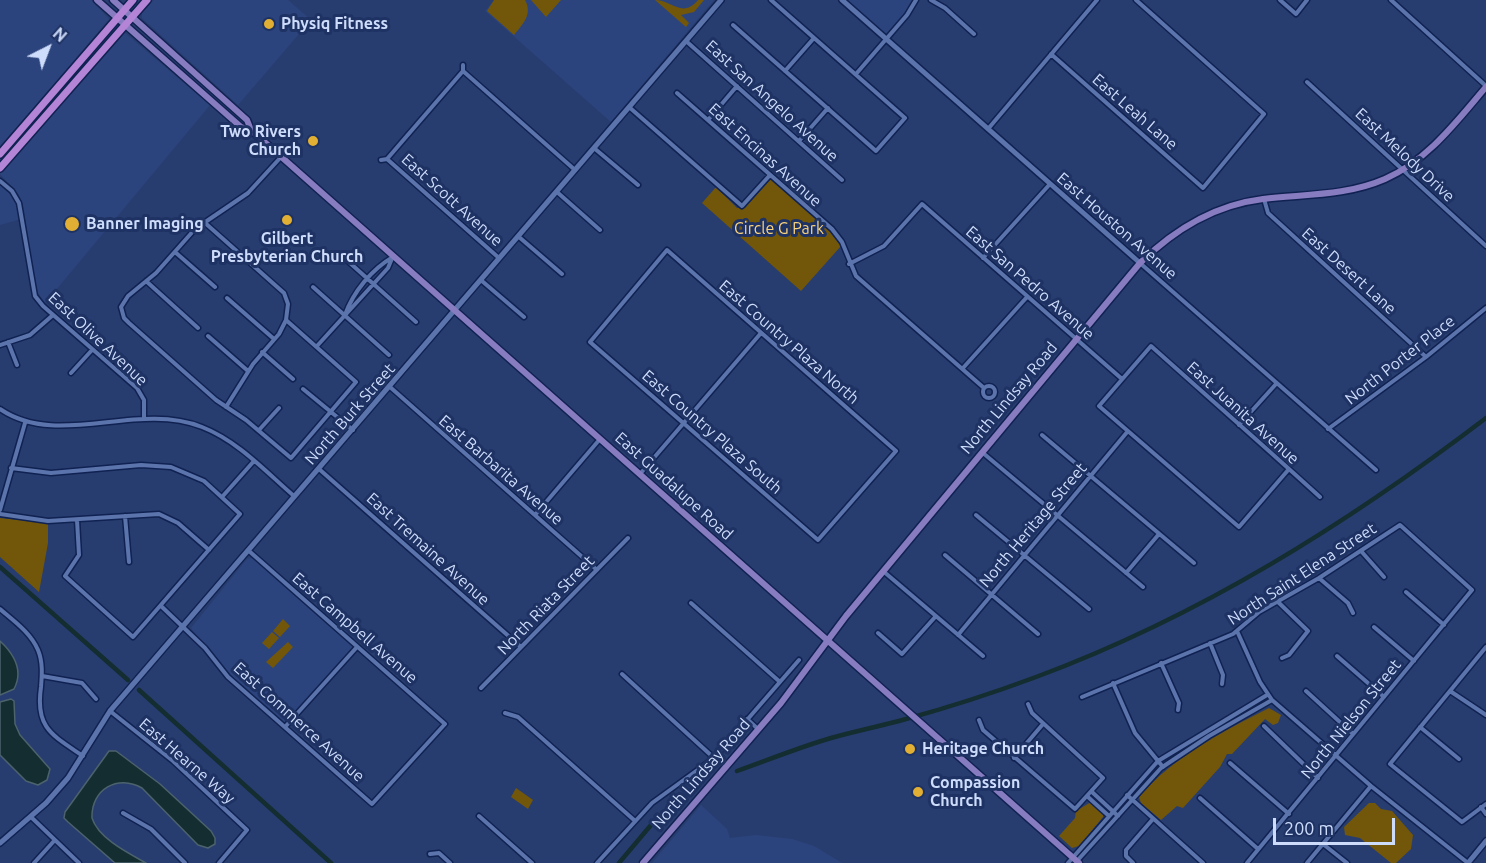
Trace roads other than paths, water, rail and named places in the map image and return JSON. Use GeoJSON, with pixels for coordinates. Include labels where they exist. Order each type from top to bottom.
{"type":"FeatureCollection","features":[{"type":"Feature","properties":{"kind":"main road","name":"East Guadalupe Road"},"geometry":{"type":"LineString","coordinates":[[97,0],[240,127],[251,130]]}},
{"type":"Feature","properties":{"kind":"main road","name":"East Guadalupe Road"},"geometry":{"type":"LineString","coordinates":[[113,0],[247,120],[251,130],[281,157],[1076,861]]}},
{"type":"Feature","properties":{"kind":"main road"},"geometry":{"type":"LineString","coordinates":[[0,168],[121,22],[128,13],[133,0]]}},
{"type":"Feature","properties":{"kind":"main road"},"geometry":{"type":"LineString","coordinates":[[128,13],[147,0]]}},
{"type":"Feature","properties":{"kind":"main road"},"geometry":{"type":"LineString","coordinates":[[0,154],[61,83],[121,22]]}},
{"type":"Feature","properties":{"kind":"main road"},"geometry":{"type":"LineString","coordinates":[[50,110],[53,101],[61,91],[61,83]]}},
{"type":"Feature","properties":{"kind":"main road","name":"North Lindsay Road"},"geometry":{"type":"LineString","coordinates":[[643,863],[799,681],[827,640],[883,571],[1140,263],[1163,241],[1199,217],[1240,203],[1339,193],[1373,184],[1402,169],[1433,147],[1486,87]]}},
{"type":"Feature","properties":{"kind":"street","name":"North Burk Street"},"geometry":{"type":"LineString","coordinates":[[0,843],[46,803],[83,756],[110,711],[456,312],[721,0]]}},
{"type":"Feature","properties":{"kind":"street"},"geometry":{"type":"LineString","coordinates":[[733,25],[876,151],[905,118],[771,0]]}},
{"type":"Feature","properties":{"kind":"street","name":"East Houston Avenue"},"geometry":{"type":"LineString","coordinates":[[842,0],[1376,470]]}},
{"type":"Feature","properties":{"kind":"street"},"geometry":{"type":"LineString","coordinates":[[856,74],[907,15],[916,0]]}},
{"type":"Feature","properties":{"kind":"street"},"geometry":{"type":"LineString","coordinates":[[931,0],[945,8],[974,34]]}},
{"type":"Feature","properties":{"kind":"street"},"geometry":{"type":"LineString","coordinates":[[988,129],[1097,0]]}},
{"type":"Feature","properties":{"kind":"street","name":"East Leah Lane"},"geometry":{"type":"LineString","coordinates":[[1051,54],[1203,188],[1264,114],[1136,0]]}},
{"type":"Feature","properties":{"kind":"street"},"geometry":{"type":"LineString","coordinates":[[1280,0],[1296,14],[1307,0]]}},
{"type":"Feature","properties":{"kind":"street"},"geometry":{"type":"LineString","coordinates":[[1391,0],[1486,87]]}},
{"type":"Feature","properties":{"kind":"street"},"geometry":{"type":"LineString","coordinates":[[785,71],[814,38]]}},
{"type":"Feature","properties":{"kind":"street","name":"East San Angelo Avenue"},"geometry":{"type":"LineString","coordinates":[[686,41],[842,180]]}},
{"type":"Feature","properties":{"kind":"street"},"geometry":{"type":"LineString","coordinates":[[381,160],[387,159],[463,71],[463,65]]}},
{"type":"Feature","properties":{"kind":"street"},"geometry":{"type":"LineString","coordinates":[[463,71],[575,170]]}},
{"type":"Feature","properties":{"kind":"street","name":"East Melody Drive"},"geometry":{"type":"LineString","coordinates":[[1307,82],[1393,158],[1402,169],[1486,246]]}},
{"type":"Feature","properties":{"kind":"street"},"geometry":{"type":"LineString","coordinates":[[708,120],[737,86]]}},
{"type":"Feature","properties":{"kind":"street","name":"East Encinas Avenue"},"geometry":{"type":"LineString","coordinates":[[677,93],[834,232],[842,242],[849,264],[856,276],[984,388]]}},
{"type":"Feature","properties":{"kind":"street"},"geometry":{"type":"LineString","coordinates":[[629,107],[742,206],[770,175]]}},
{"type":"Feature","properties":{"kind":"street"},"geometry":{"type":"LineString","coordinates":[[799,141],[828,108]]}},
{"type":"Feature","properties":{"kind":"street"},"geometry":{"type":"LineString","coordinates":[[594,148],[638,185]]}},
{"type":"Feature","properties":{"kind":"street"},"geometry":{"type":"LineString","coordinates":[[281,157],[248,193],[204,222],[125,299],[122,312],[129,323],[226,407],[260,430],[291,458],[356,382],[286,321]]}},
{"type":"Feature","properties":{"kind":"street","name":"East Scott Avenue"},"geometry":{"type":"LineString","coordinates":[[387,159],[500,259]]}},
{"type":"Feature","properties":{"kind":"street","name":"East Olive Avenue"},"geometry":{"type":"LineString","coordinates":[[0,181],[12,191],[19,203],[33,290],[43,306],[137,388],[144,400],[144,417]]}},
{"type":"Feature","properties":{"kind":"street"},"geometry":{"type":"LineString","coordinates":[[983,258],[1050,184]]}},
{"type":"Feature","properties":{"kind":"street"},"geometry":{"type":"LineString","coordinates":[[557,192],[600,230]]}},
{"type":"Feature","properties":{"kind":"street","name":"East Desert Lane"},"geometry":{"type":"LineString","coordinates":[[1264,199],[1268,213],[1426,357]]}},
{"type":"Feature","properties":{"kind":"street","name":"East San Pedro Avenue"},"geometry":{"type":"LineString","coordinates":[[849,264],[884,246],[922,204],[1122,379]]}},
{"type":"Feature","properties":{"kind":"street"},"geometry":{"type":"LineString","coordinates":[[204,222],[284,293],[288,304],[286,321],[248,370],[226,407]]}},
{"type":"Feature","properties":{"kind":"street","name":"East Scott Avenue"},"geometry":{"type":"LineString","coordinates":[[519,237],[562,274]]}},
{"type":"Feature","properties":{"kind":"street","name":"East Country Plaza North"},"geometry":{"type":"LineString","coordinates":[[590,342],[667,250],[896,451],[818,540]]}},
{"type":"Feature","properties":{"kind":"street"},"geometry":{"type":"LineString","coordinates":[[175,252],[215,287]]}},
{"type":"Feature","properties":{"kind":"street"},"geometry":{"type":"LineString","coordinates":[[341,255],[416,322]]}},
{"type":"Feature","properties":{"kind":"street"},"geometry":{"type":"LineString","coordinates":[[344,315],[352,298],[383,262],[393,256]]}},
{"type":"Feature","properties":{"kind":"street"},"geometry":{"type":"LineString","coordinates":[[317,346],[388,268],[393,256]]}},
{"type":"Feature","properties":{"kind":"street"},"geometry":{"type":"LineString","coordinates":[[146,281],[198,328]]}},
{"type":"Feature","properties":{"kind":"street"},"geometry":{"type":"LineString","coordinates":[[482,281],[524,317]]}},
{"type":"Feature","properties":{"kind":"street"},"geometry":{"type":"LineString","coordinates":[[313,288],[389,355]]}},
{"type":"Feature","properties":{"kind":"street"},"geometry":{"type":"LineString","coordinates":[[963,368],[1027,297]]}},
{"type":"Feature","properties":{"kind":"street"},"geometry":{"type":"LineString","coordinates":[[227,298],[274,339]]}},
{"type":"Feature","properties":{"kind":"street","name":"North Porter Place"},"geometry":{"type":"LineString","coordinates":[[1328,429],[1426,357],[1486,308]]}},
{"type":"Feature","properties":{"kind":"street"},"geometry":{"type":"LineString","coordinates":[[0,345],[36,332],[53,315]]}},
{"type":"Feature","properties":{"kind":"street"},"geometry":{"type":"LineString","coordinates":[[640,474],[761,333]]}},
{"type":"Feature","properties":{"kind":"street"},"geometry":{"type":"LineString","coordinates":[[208,336],[248,370]]}},
{"type":"Feature","properties":{"kind":"street"},"geometry":{"type":"LineString","coordinates":[[8,342],[17,365]]}},
{"type":"Feature","properties":{"kind":"street","name":"East Country Plaza South"},"geometry":{"type":"LineString","coordinates":[[590,342],[818,540]]}},
{"type":"Feature","properties":{"kind":"street","name":"East Juanita Avenue"},"geometry":{"type":"LineString","coordinates":[[1122,379],[1151,346],[1320,497]]}},
{"type":"Feature","properties":{"kind":"street"},"geometry":{"type":"LineString","coordinates":[[71,374],[92,350]]}},
{"type":"Feature","properties":{"kind":"street"},"geometry":{"type":"LineString","coordinates":[[262,352],[293,379]]}},
{"type":"Feature","properties":{"kind":"street"},"geometry":{"type":"LineString","coordinates":[[1122,379],[1099,406],[1239,527],[1289,469]]}},
{"type":"Feature","properties":{"kind":"street"},"geometry":{"type":"LineString","coordinates":[[1239,425],[1276,384]]}},
{"type":"Feature","properties":{"kind":"street","name":"East Barbarita Avenue"},"geometry":{"type":"LineString","coordinates":[[390,387],[597,570]]}},
{"type":"Feature","properties":{"kind":"street"},"geometry":{"type":"LineString","coordinates":[[303,389],[353,430]]}},
{"type":"Feature","properties":{"kind":"street"},"geometry":{"type":"LineString","coordinates":[[260,430],[279,408]]}},
{"type":"Feature","properties":{"kind":"street"},"geometry":{"type":"LineString","coordinates":[[0,409],[24,423],[55,426],[144,417],[166,418],[202,427],[219,435],[254,461],[295,497]]}},
{"type":"Feature","properties":{"kind":"street"},"geometry":{"type":"LineString","coordinates":[[24,423],[0,512],[40,521],[147,513],[170,517],[209,550]]}},
{"type":"Feature","properties":{"kind":"street","name":"North Heritage Street"},"geometry":{"type":"LineString","coordinates":[[958,635],[1128,431]]}},
{"type":"Feature","properties":{"kind":"street"},"geometry":{"type":"LineString","coordinates":[[1042,435],[1194,563]]}},
{"type":"Feature","properties":{"kind":"street"},"geometry":{"type":"LineString","coordinates":[[535,515],[600,439]]}},
{"type":"Feature","properties":{"kind":"street"},"geometry":{"type":"LineString","coordinates":[[982,452],[1143,587]]}},
{"type":"Feature","properties":{"kind":"street"},"geometry":{"type":"LineString","coordinates":[[222,497],[254,461]]}},
{"type":"Feature","properties":{"kind":"street"},"geometry":{"type":"LineString","coordinates":[[11,468],[51,473],[159,464],[194,475],[240,514],[133,637],[65,576],[76,563],[79,555],[77,520]]}},
{"type":"Feature","properties":{"kind":"street","name":"East Tremaine Avenue"},"geometry":{"type":"LineString","coordinates":[[320,469],[521,647]]}},
{"type":"Feature","properties":{"kind":"street"},"geometry":{"type":"LineString","coordinates":[[976,515],[1089,609]]}},
{"type":"Feature","properties":{"kind":"street"},"geometry":{"type":"LineString","coordinates":[[125,516],[129,562]]}},
{"type":"Feature","properties":{"kind":"street","name":"North Saint Elena Street"},"geometry":{"type":"LineString","coordinates":[[1082,697],[1237,631],[1259,612],[1319,578],[1400,525],[1472,590]]}},
{"type":"Feature","properties":{"kind":"street"},"geometry":{"type":"LineString","coordinates":[[1126,573],[1160,534]]}},
{"type":"Feature","properties":{"kind":"street","name":"North Riata Street"},"geometry":{"type":"LineString","coordinates":[[481,688],[628,538]]}},
{"type":"Feature","properties":{"kind":"street","name":"East Campbell Avenue"},"geometry":{"type":"LineString","coordinates":[[249,551],[445,724],[372,804]]}},
{"type":"Feature","properties":{"kind":"street"},"geometry":{"type":"LineString","coordinates":[[1361,551],[1384,577]]}},
{"type":"Feature","properties":{"kind":"street"},"geometry":{"type":"LineString","coordinates":[[945,555],[1038,634]]}},
{"type":"Feature","properties":{"kind":"street"},"geometry":{"type":"LineString","coordinates":[[883,571],[983,656]]}},
{"type":"Feature","properties":{"kind":"street"},"geometry":{"type":"LineString","coordinates":[[1319,578],[1348,603],[1353,613]]}},
{"type":"Feature","properties":{"kind":"street","name":"North Nielson Street"},"geometry":{"type":"LineString","coordinates":[[1247,863],[1472,590]]}},
{"type":"Feature","properties":{"kind":"street"},"geometry":{"type":"LineString","coordinates":[[1406,592],[1444,625]]}},
{"type":"Feature","properties":{"kind":"street"},"geometry":{"type":"LineString","coordinates":[[1277,601],[1308,631],[1289,655],[1282,658]]}},
{"type":"Feature","properties":{"kind":"street"},"geometry":{"type":"LineString","coordinates":[[691,603],[780,682]]}},
{"type":"Feature","properties":{"kind":"street","name":"East Commerce Avenue"},"geometry":{"type":"LineString","coordinates":[[161,606],[184,626],[228,677],[372,804]]}},
{"type":"Feature","properties":{"kind":"street"},"geometry":{"type":"LineString","coordinates":[[0,609],[34,642],[40,657],[42,676],[38,709],[41,719],[52,735],[83,756]]}},
{"type":"Feature","properties":{"kind":"street"},"geometry":{"type":"LineString","coordinates":[[878,633],[902,654],[936,616]]}},
{"type":"Feature","properties":{"kind":"street"},"geometry":{"type":"LineString","coordinates":[[1374,627],[1414,661]]}},
{"type":"Feature","properties":{"kind":"street"},"geometry":{"type":"LineString","coordinates":[[1237,631],[1267,695],[1371,786],[1468,863],[1486,841]]}},
{"type":"Feature","properties":{"kind":"street"},"geometry":{"type":"LineString","coordinates":[[1210,643],[1222,675],[1222,684]]}},
{"type":"Feature","properties":{"kind":"street"},"geometry":{"type":"LineString","coordinates":[[285,727],[357,647]]}},
{"type":"Feature","properties":{"kind":"street"},"geometry":{"type":"LineString","coordinates":[[1486,647],[1390,764],[1462,822],[1484,805],[1486,814]]}},
{"type":"Feature","properties":{"kind":"street"},"geometry":{"type":"LineString","coordinates":[[1337,656],[1384,697]]}},
{"type":"Feature","properties":{"kind":"street"},"geometry":{"type":"LineString","coordinates":[[597,863],[634,820],[663,793],[714,758],[799,660]]}},
{"type":"Feature","properties":{"kind":"street"},"geometry":{"type":"LineString","coordinates":[[1161,663],[1179,703],[1178,710]]}},
{"type":"Feature","properties":{"kind":"street"},"geometry":{"type":"LineString","coordinates":[[622,674],[714,758]]}},
{"type":"Feature","properties":{"kind":"street"},"geometry":{"type":"LineString","coordinates":[[42,676],[81,683],[96,699]]}},
{"type":"Feature","properties":{"kind":"street"},"geometry":{"type":"LineString","coordinates":[[1113,683],[1135,733],[1163,766]]}},
{"type":"Feature","properties":{"kind":"street"},"geometry":{"type":"LineString","coordinates":[[1306,691],[1353,734]]}},
{"type":"Feature","properties":{"kind":"street"},"geometry":{"type":"LineString","coordinates":[[1450,691],[1486,715]]}},
{"type":"Feature","properties":{"kind":"street"},"geometry":{"type":"LineString","coordinates":[[1076,861],[1113,811],[1158,761],[1267,695]]}},
{"type":"Feature","properties":{"kind":"street"},"geometry":{"type":"LineString","coordinates":[[1068,863],[1076,861],[1163,766],[1272,700]]}},
{"type":"Feature","properties":{"kind":"street"},"geometry":{"type":"LineString","coordinates":[[979,720],[983,730],[1075,809],[1103,778],[1043,724],[1032,713],[1028,704]]}},
{"type":"Feature","properties":{"kind":"street","name":"East Hearne Way"},"geometry":{"type":"LineString","coordinates":[[110,711],[173,762],[247,830],[219,863]]}},
{"type":"Feature","properties":{"kind":"street"},"geometry":{"type":"LineString","coordinates":[[506,713],[518,717],[634,820]]}},
{"type":"Feature","properties":{"kind":"street"},"geometry":{"type":"LineString","coordinates":[[747,719],[758,729]]}},
{"type":"Feature","properties":{"kind":"street"},"geometry":{"type":"LineString","coordinates":[[1014,758],[1043,724]]}},
{"type":"Feature","properties":{"kind":"street"},"geometry":{"type":"LineString","coordinates":[[1264,726],[1318,778]]}},
{"type":"Feature","properties":{"kind":"street"},"geometry":{"type":"LineString","coordinates":[[1420,727],[1459,759]]}},
{"type":"Feature","properties":{"kind":"street"},"geometry":{"type":"LineString","coordinates":[[1230,763],[1289,814]]}},
{"type":"Feature","properties":{"kind":"street"},"geometry":{"type":"LineString","coordinates":[[1307,863],[1371,786]]}},
{"type":"Feature","properties":{"kind":"street"},"geometry":{"type":"LineString","coordinates":[[1092,792],[1118,816]]}},
{"type":"Feature","properties":{"kind":"street"},"geometry":{"type":"LineString","coordinates":[[1127,795],[1203,863]]}},
{"type":"Feature","properties":{"kind":"street"},"geometry":{"type":"LineString","coordinates":[[1088,797],[1114,820]]}},
{"type":"Feature","properties":{"kind":"street"},"geometry":{"type":"LineString","coordinates":[[1200,798],[1258,849]]}},
{"type":"Feature","properties":{"kind":"street"},"geometry":{"type":"LineString","coordinates":[[123,813],[151,829],[185,863]]}},
{"type":"Feature","properties":{"kind":"street"},"geometry":{"type":"LineString","coordinates":[[479,816],[532,863]]}},
{"type":"Feature","properties":{"kind":"street"},"geometry":{"type":"LineString","coordinates":[[31,818],[79,863]]}},
{"type":"Feature","properties":{"kind":"street"},"geometry":{"type":"LineString","coordinates":[[1133,863],[1125,855],[1126,850],[1153,819]]}},
{"type":"Feature","properties":{"kind":"street"},"geometry":{"type":"LineString","coordinates":[[34,863],[54,841]]}},
{"type":"Feature","properties":{"kind":"street"},"geometry":{"type":"LineString","coordinates":[[1323,844],[1347,863]]}},
{"type":"Feature","properties":{"kind":"street"},"geometry":{"type":"LineString","coordinates":[[430,854],[439,853],[450,863]]}},
{"type":"Feature","properties":{"kind":"waterway"},"geometry":{"type":"LineString","coordinates":[[737,771],[840,735],[897,722],[1004,689],[1097,653],[1156,626],[1214,596],[1326,530],[1380,495],[1486,418]]}},
{"type":"Feature","properties":{"kind":"waterway"},"geometry":{"type":"LineString","coordinates":[[0,567],[128,680]]}},
{"type":"Feature","properties":{"kind":"waterway"},"geometry":{"type":"LineString","coordinates":[[139,690],[331,863]]}},
{"type":"Feature","properties":{"kind":"waterway"},"geometry":{"type":"LineString","coordinates":[[619,863],[651,825],[680,800]]}},
{"type":"Feature","properties":{"kind":"place","name":"Physiq Fitness"},"geometry":{"type":"Point","coordinates":[269,24]}},
{"type":"Feature","properties":{"kind":"place","name":"Two Rivers Church"},"geometry":{"type":"Point","coordinates":[313,141]}},
{"type":"Feature","properties":{"kind":"place","name":"Gilbert Presbyterian Church"},"geometry":{"type":"Point","coordinates":[287,220]}},
{"type":"Feature","properties":{"kind":"place","name":"Banner Imaging"},"geometry":{"type":"Point","coordinates":[72,224]}},
{"type":"Feature","properties":{"kind":"place","name":"Heritage Church"},"geometry":{"type":"Point","coordinates":[910,749]}},
{"type":"Feature","properties":{"kind":"place","name":"Compassion Church"},"geometry":{"type":"Point","coordinates":[918,792]}},
{"type":"Feature","properties":{"kind":"park label","name":"Circle G Park"},"geometry":{"type":"Point","coordinates":[779,229]}}]}
